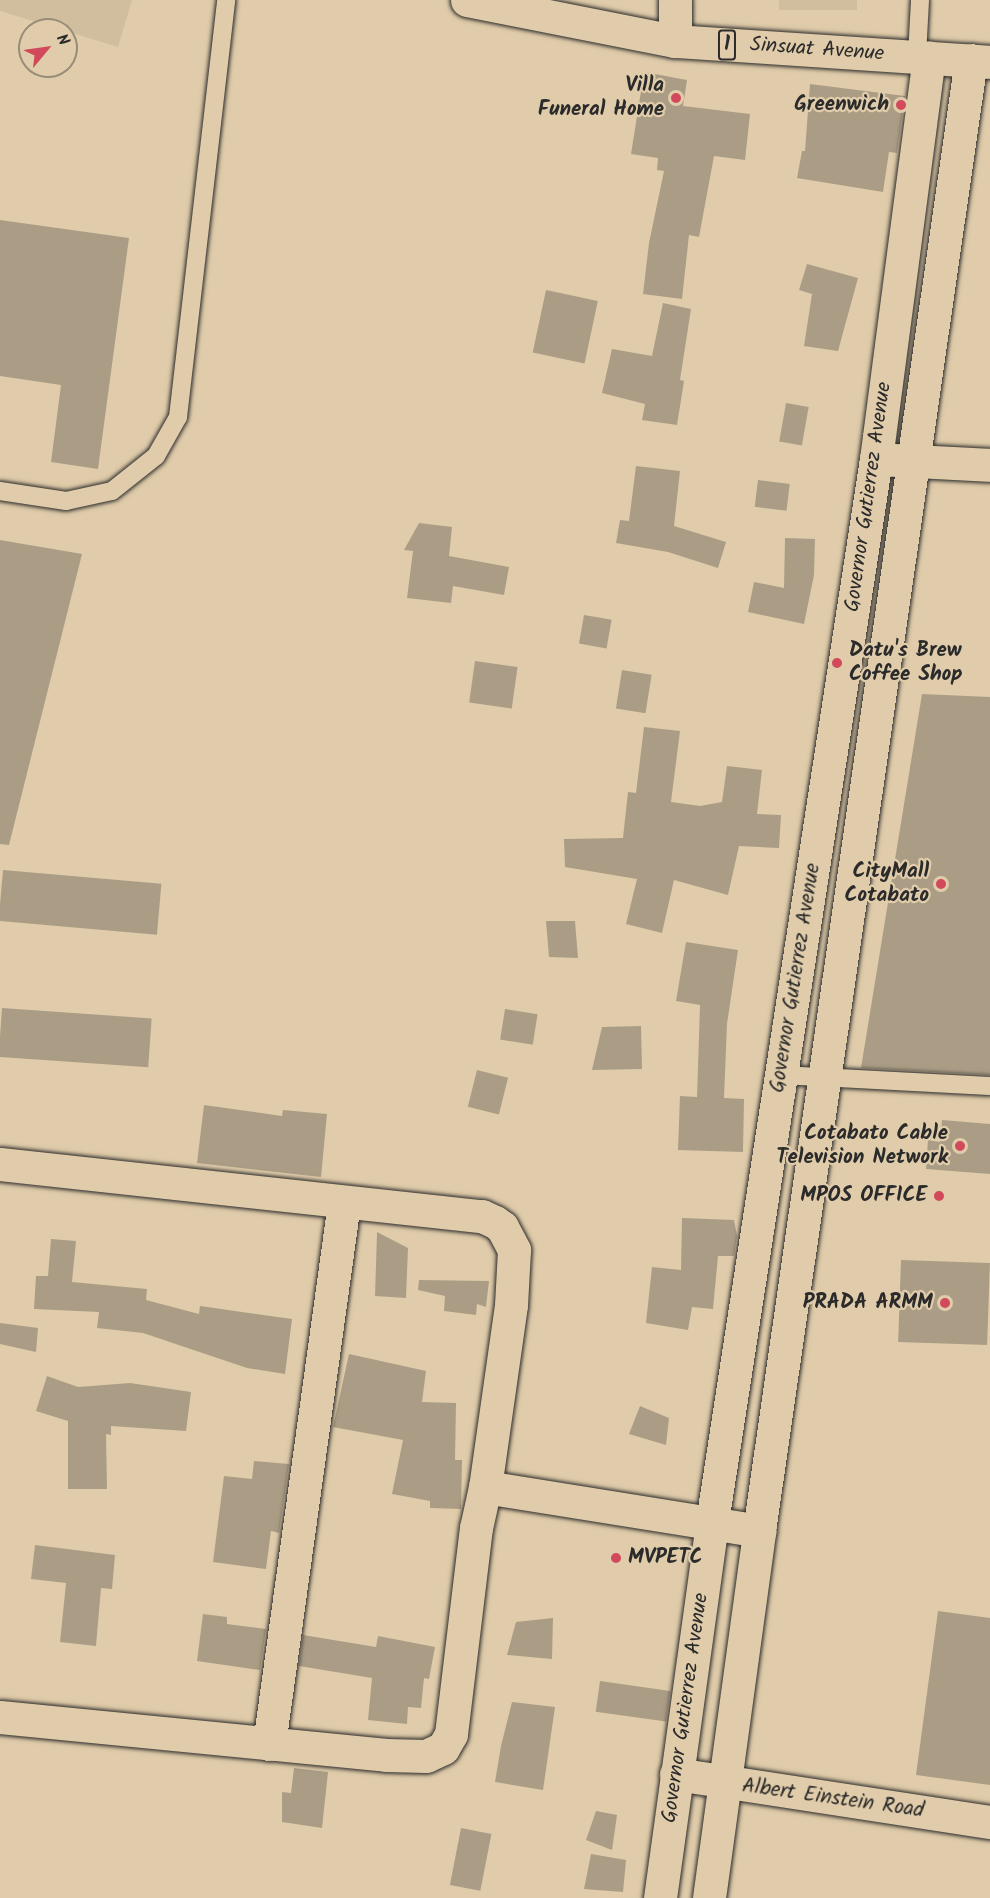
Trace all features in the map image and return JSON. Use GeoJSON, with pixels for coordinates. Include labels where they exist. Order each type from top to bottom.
{"type":"FeatureCollection","features":[{"type":"Feature","properties":{"kind":"street","name":"Sinsuat Avenue"},"geometry":{"type":"LineString","coordinates":[[467,0],[675,41],[981,61]]}},
{"type":"Feature","properties":{"kind":"street"},"geometry":{"type":"LineString","coordinates":[[675,0],[675,41]]}},
{"type":"Feature","properties":{"kind":"street","name":"Governor Gutierrez Avenue"},"geometry":{"type":"LineString","coordinates":[[660,1898],[712,1522],[876,459],[923,57]]}},
{"type":"Feature","properties":{"kind":"street","name":"Governor Gutierrez Avenue"},"geometry":{"type":"LineString","coordinates":[[710,1898],[759,1532],[913,461],[981,61]]}},
{"type":"Feature","properties":{"kind":"street"},"geometry":{"type":"LineString","coordinates":[[876,459],[990,465]]}},
{"type":"Feature","properties":{"kind":"street"},"geometry":{"type":"LineString","coordinates":[[0,1166],[482,1216],[502,1227],[514,1250],[512,1305],[472,1560],[452,1734],[443,1748],[426,1756],[405,1756],[0,1717]]}},
{"type":"Feature","properties":{"kind":"street"},"geometry":{"type":"LineString","coordinates":[[269,1744],[344,1203]]}},
{"type":"Feature","properties":{"kind":"street"},"geometry":{"type":"LineString","coordinates":[[485,1487],[712,1522],[759,1532]]}},
{"type":"Feature","properties":{"kind":"street","name":"Albert Einstein Road"},"geometry":{"type":"LineString","coordinates":[[676,1774],[990,1822]]}},
{"type":"Feature","properties":{"kind":"lane"},"geometry":{"type":"LineString","coordinates":[[0,491],[66,501],[112,491],[156,456],[178,417],[226,0]]}},
{"type":"Feature","properties":{"kind":"lane"},"geometry":{"type":"LineString","coordinates":[[920,0],[923,57]]}},
{"type":"Feature","properties":{"kind":"lane"},"geometry":{"type":"LineString","coordinates":[[781,1075],[990,1086]]}},
{"type":"Feature","properties":{"kind":"shaded area"},"geometry":{"type":"Polygon","coordinates":[[[0,0],[132,0],[118,47],[78,35],[78,18],[23,18],[0,11],[0,0]]]}},
{"type":"Feature","properties":{"kind":"shaded area"},"geometry":{"type":"Polygon","coordinates":[[[779,0],[857,0],[857,10],[779,10],[779,0]]]}},
{"type":"Feature","properties":{"kind":"building"},"geometry":{"type":"Polygon","coordinates":[[[644,72],[687,80],[683,106],[750,114],[745,160],[714,156],[699,237],[689,235],[682,299],[643,294],[649,243],[664,171],[657,170],[658,158],[631,154],[644,72]]]}},
{"type":"Feature","properties":{"kind":"building"},"geometry":{"type":"Polygon","coordinates":[[[810,84],[905,96],[897,153],[889,152],[883,192],[797,178],[802,151],[805,151],[810,84]]]}},
{"type":"Feature","properties":{"kind":"building"},"geometry":{"type":"Polygon","coordinates":[[[0,220],[129,238],[98,469],[51,462],[61,385],[0,376],[0,220]]]}},
{"type":"Feature","properties":{"kind":"building"},"geometry":{"type":"Polygon","coordinates":[[[807,264],[858,278],[838,351],[804,346],[812,294],[799,290],[807,264]]]}},
{"type":"Feature","properties":{"kind":"building"},"geometry":{"type":"Polygon","coordinates":[[[546,290],[598,301],[585,364],[533,353],[546,290]]]}},
{"type":"Feature","properties":{"kind":"building"},"geometry":{"type":"Polygon","coordinates":[[[663,303],[691,309],[680,380],[684,381],[677,425],[642,420],[645,404],[602,393],[612,349],[652,356],[663,303]]]}},
{"type":"Feature","properties":{"kind":"building"},"geometry":{"type":"Polygon","coordinates":[[[786,403],[809,407],[802,445],[779,441],[786,403]]]}},
{"type":"Feature","properties":{"kind":"building"},"geometry":{"type":"Polygon","coordinates":[[[636,466],[680,471],[674,526],[726,542],[718,568],[668,552],[616,543],[620,520],[629,521],[636,466]]]}},
{"type":"Feature","properties":{"kind":"building"},"geometry":{"type":"Polygon","coordinates":[[[758,480],[790,484],[786,511],[755,507],[758,480]]]}},
{"type":"Feature","properties":{"kind":"building"},"geometry":{"type":"Polygon","coordinates":[[[419,523],[452,527],[449,556],[509,567],[504,595],[453,586],[451,603],[407,598],[413,551],[404,550],[419,523]]]}},
{"type":"Feature","properties":{"kind":"building"},"geometry":{"type":"Polygon","coordinates":[[[785,538],[815,539],[814,575],[804,624],[748,612],[754,582],[784,588],[785,538]]]}},
{"type":"Feature","properties":{"kind":"building"},"geometry":{"type":"Polygon","coordinates":[[[0,540],[82,554],[9,845],[0,844],[0,540]]]}},
{"type":"Feature","properties":{"kind":"building"},"geometry":{"type":"Polygon","coordinates":[[[584,615],[612,620],[607,648],[579,644],[584,615]]]}},
{"type":"Feature","properties":{"kind":"building"},"geometry":{"type":"Polygon","coordinates":[[[475,661],[518,667],[512,709],[469,703],[475,661]]]}},
{"type":"Feature","properties":{"kind":"building"},"geometry":{"type":"Polygon","coordinates":[[[622,670],[652,675],[646,713],[616,709],[622,670]]]}},
{"type":"Feature","properties":{"kind":"building","name":"CityMall Cotabato"},"geometry":{"type":"Polygon","coordinates":[[[922,694],[990,697],[990,1075],[861,1068],[922,694]]]}},
{"type":"Feature","properties":{"kind":"building"},"geometry":{"type":"Polygon","coordinates":[[[644,727],[680,731],[671,802],[700,806],[722,802],[727,766],[762,770],[757,814],[781,815],[779,848],[739,846],[728,895],[674,880],[662,933],[626,924],[637,879],[565,867],[564,839],[623,838],[628,792],[636,793],[644,727]]]}},
{"type":"Feature","properties":{"kind":"building"},"geometry":{"type":"Polygon","coordinates":[[[3,870],[161,884],[157,935],[0,921],[3,870]]]}},
{"type":"Feature","properties":{"kind":"building"},"geometry":{"type":"Polygon","coordinates":[[[546,921],[575,921],[578,958],[549,957],[546,921]]]}},
{"type":"Feature","properties":{"kind":"building"},"geometry":{"type":"Polygon","coordinates":[[[686,942],[738,950],[727,1024],[724,1098],[744,1099],[743,1152],[678,1150],[680,1096],[697,1097],[700,1005],[676,1001],[686,942]]]}},
{"type":"Feature","properties":{"kind":"building"},"geometry":{"type":"Polygon","coordinates":[[[2,1008],[152,1018],[148,1067],[0,1057],[2,1008]]]}},
{"type":"Feature","properties":{"kind":"building"},"geometry":{"type":"Polygon","coordinates":[[[505,1009],[538,1014],[533,1045],[500,1040],[505,1009]]]}},
{"type":"Feature","properties":{"kind":"building"},"geometry":{"type":"Polygon","coordinates":[[[641,1026],[642,1069],[592,1070],[602,1027],[641,1026]]]}},
{"type":"Feature","properties":{"kind":"building"},"geometry":{"type":"Polygon","coordinates":[[[477,1070],[508,1078],[499,1115],[468,1107],[477,1070]]]}},
{"type":"Feature","properties":{"kind":"building"},"geometry":{"type":"Polygon","coordinates":[[[204,1105],[282,1116],[283,1110],[327,1114],[321,1177],[197,1163],[204,1105]]]}},
{"type":"Feature","properties":{"kind":"building"},"geometry":{"type":"Polygon","coordinates":[[[942,1120],[990,1124],[990,1174],[926,1169],[928,1140],[940,1142],[942,1120]]]}},
{"type":"Feature","properties":{"kind":"building"},"geometry":{"type":"Polygon","coordinates":[[[682,1218],[734,1220],[737,1236],[734,1256],[718,1256],[713,1309],[692,1307],[688,1330],[646,1323],[652,1267],[681,1270],[682,1218]]]}},
{"type":"Feature","properties":{"kind":"building"},"geometry":{"type":"Polygon","coordinates":[[[377,1232],[408,1248],[406,1298],[375,1296],[377,1232]]]}},
{"type":"Feature","properties":{"kind":"building"},"geometry":{"type":"Polygon","coordinates":[[[51,1239],[76,1241],[72,1282],[147,1289],[146,1300],[199,1314],[200,1306],[292,1319],[285,1374],[247,1368],[143,1333],[97,1328],[99,1312],[34,1309],[36,1276],[48,1276],[51,1239]]]}},
{"type":"Feature","properties":{"kind":"building","name":"PRADA ARMM"},"geometry":{"type":"Polygon","coordinates":[[[901,1260],[990,1263],[987,1345],[898,1342],[901,1260]]]}},
{"type":"Feature","properties":{"kind":"building"},"geometry":{"type":"Polygon","coordinates":[[[419,1280],[489,1281],[486,1307],[477,1304],[476,1315],[444,1311],[445,1296],[418,1290],[419,1280]]]}},
{"type":"Feature","properties":{"kind":"building"},"geometry":{"type":"Polygon","coordinates":[[[0,1323],[38,1328],[36,1352],[0,1344],[0,1323]]]}},
{"type":"Feature","properties":{"kind":"building"},"geometry":{"type":"Polygon","coordinates":[[[349,1354],[426,1371],[422,1402],[456,1403],[455,1460],[462,1460],[461,1509],[430,1508],[430,1501],[392,1494],[403,1440],[333,1427],[349,1354]]]}},
{"type":"Feature","properties":{"kind":"building"},"geometry":{"type":"Polygon","coordinates":[[[47,1376],[78,1387],[130,1383],[191,1392],[186,1431],[111,1426],[111,1435],[106,1434],[107,1489],[68,1489],[68,1421],[36,1411],[47,1376]]]}},
{"type":"Feature","properties":{"kind":"building"},"geometry":{"type":"Polygon","coordinates":[[[640,1406],[669,1418],[666,1445],[629,1434],[640,1406]]]}},
{"type":"Feature","properties":{"kind":"building"},"geometry":{"type":"Polygon","coordinates":[[[254,1461],[289,1464],[279,1533],[271,1531],[266,1569],[213,1562],[224,1476],[252,1479],[254,1461]]]}},
{"type":"Feature","properties":{"kind":"building"},"geometry":{"type":"Polygon","coordinates":[[[35,1545],[115,1555],[112,1589],[101,1588],[96,1646],[60,1642],[66,1583],[31,1579],[35,1545]]]}},
{"type":"Feature","properties":{"kind":"building"},"geometry":{"type":"Polygon","coordinates":[[[938,1611],[990,1618],[990,1785],[916,1775],[938,1611]]]}},
{"type":"Feature","properties":{"kind":"building"},"geometry":{"type":"Polygon","coordinates":[[[203,1614],[227,1617],[227,1624],[266,1629],[260,1670],[197,1661],[203,1614]]]}},
{"type":"Feature","properties":{"kind":"building"},"geometry":{"type":"Polygon","coordinates":[[[553,1618],[552,1659],[507,1655],[516,1622],[553,1618]]]}},
{"type":"Feature","properties":{"kind":"building"},"geometry":{"type":"Polygon","coordinates":[[[303,1635],[376,1647],[378,1636],[435,1647],[429,1679],[424,1678],[421,1708],[408,1707],[407,1724],[368,1720],[372,1678],[299,1666],[303,1635]]]}},
{"type":"Feature","properties":{"kind":"building"},"geometry":{"type":"Polygon","coordinates":[[[600,1681],[670,1691],[666,1722],[596,1712],[600,1681]]]}},
{"type":"Feature","properties":{"kind":"building"},"geometry":{"type":"Polygon","coordinates":[[[512,1702],[555,1707],[543,1790],[495,1782],[512,1702]]]}},
{"type":"Feature","properties":{"kind":"building"},"geometry":{"type":"Polygon","coordinates":[[[294,1768],[328,1772],[322,1828],[282,1822],[282,1792],[291,1793],[294,1768]]]}},
{"type":"Feature","properties":{"kind":"building"},"geometry":{"type":"Polygon","coordinates":[[[596,1811],[617,1815],[612,1850],[586,1840],[596,1811]]]}},
{"type":"Feature","properties":{"kind":"building"},"geometry":{"type":"Polygon","coordinates":[[[461,1828],[491,1834],[480,1891],[450,1885],[461,1828]]]}},
{"type":"Feature","properties":{"kind":"building"},"geometry":{"type":"Polygon","coordinates":[[[591,1854],[626,1860],[623,1892],[584,1889],[591,1854]]]}},
{"type":"Feature","properties":{"kind":"place","name":"Villa Funeral Home"},"geometry":{"type":"Point","coordinates":[676,98]}},
{"type":"Feature","properties":{"kind":"place","name":"Greenwich"},"geometry":{"type":"Point","coordinates":[901,105]}},
{"type":"Feature","properties":{"kind":"place","name":"Datu's Brew Coffee Shop"},"geometry":{"type":"Point","coordinates":[837,663]}},
{"type":"Feature","properties":{"kind":"place","name":"CityMall Cotabato"},"geometry":{"type":"Point","coordinates":[941,884]}},
{"type":"Feature","properties":{"kind":"place","name":"Cotabato Cable Television Network"},"geometry":{"type":"Point","coordinates":[960,1146]}},
{"type":"Feature","properties":{"kind":"place","name":"MPOS OFFICE"},"geometry":{"type":"Point","coordinates":[939,1196]}},
{"type":"Feature","properties":{"kind":"place","name":"PRADA ARMM"},"geometry":{"type":"Point","coordinates":[945,1303]}},
{"type":"Feature","properties":{"kind":"place","name":"MVPETC"},"geometry":{"type":"Point","coordinates":[616,1558]}}]}
